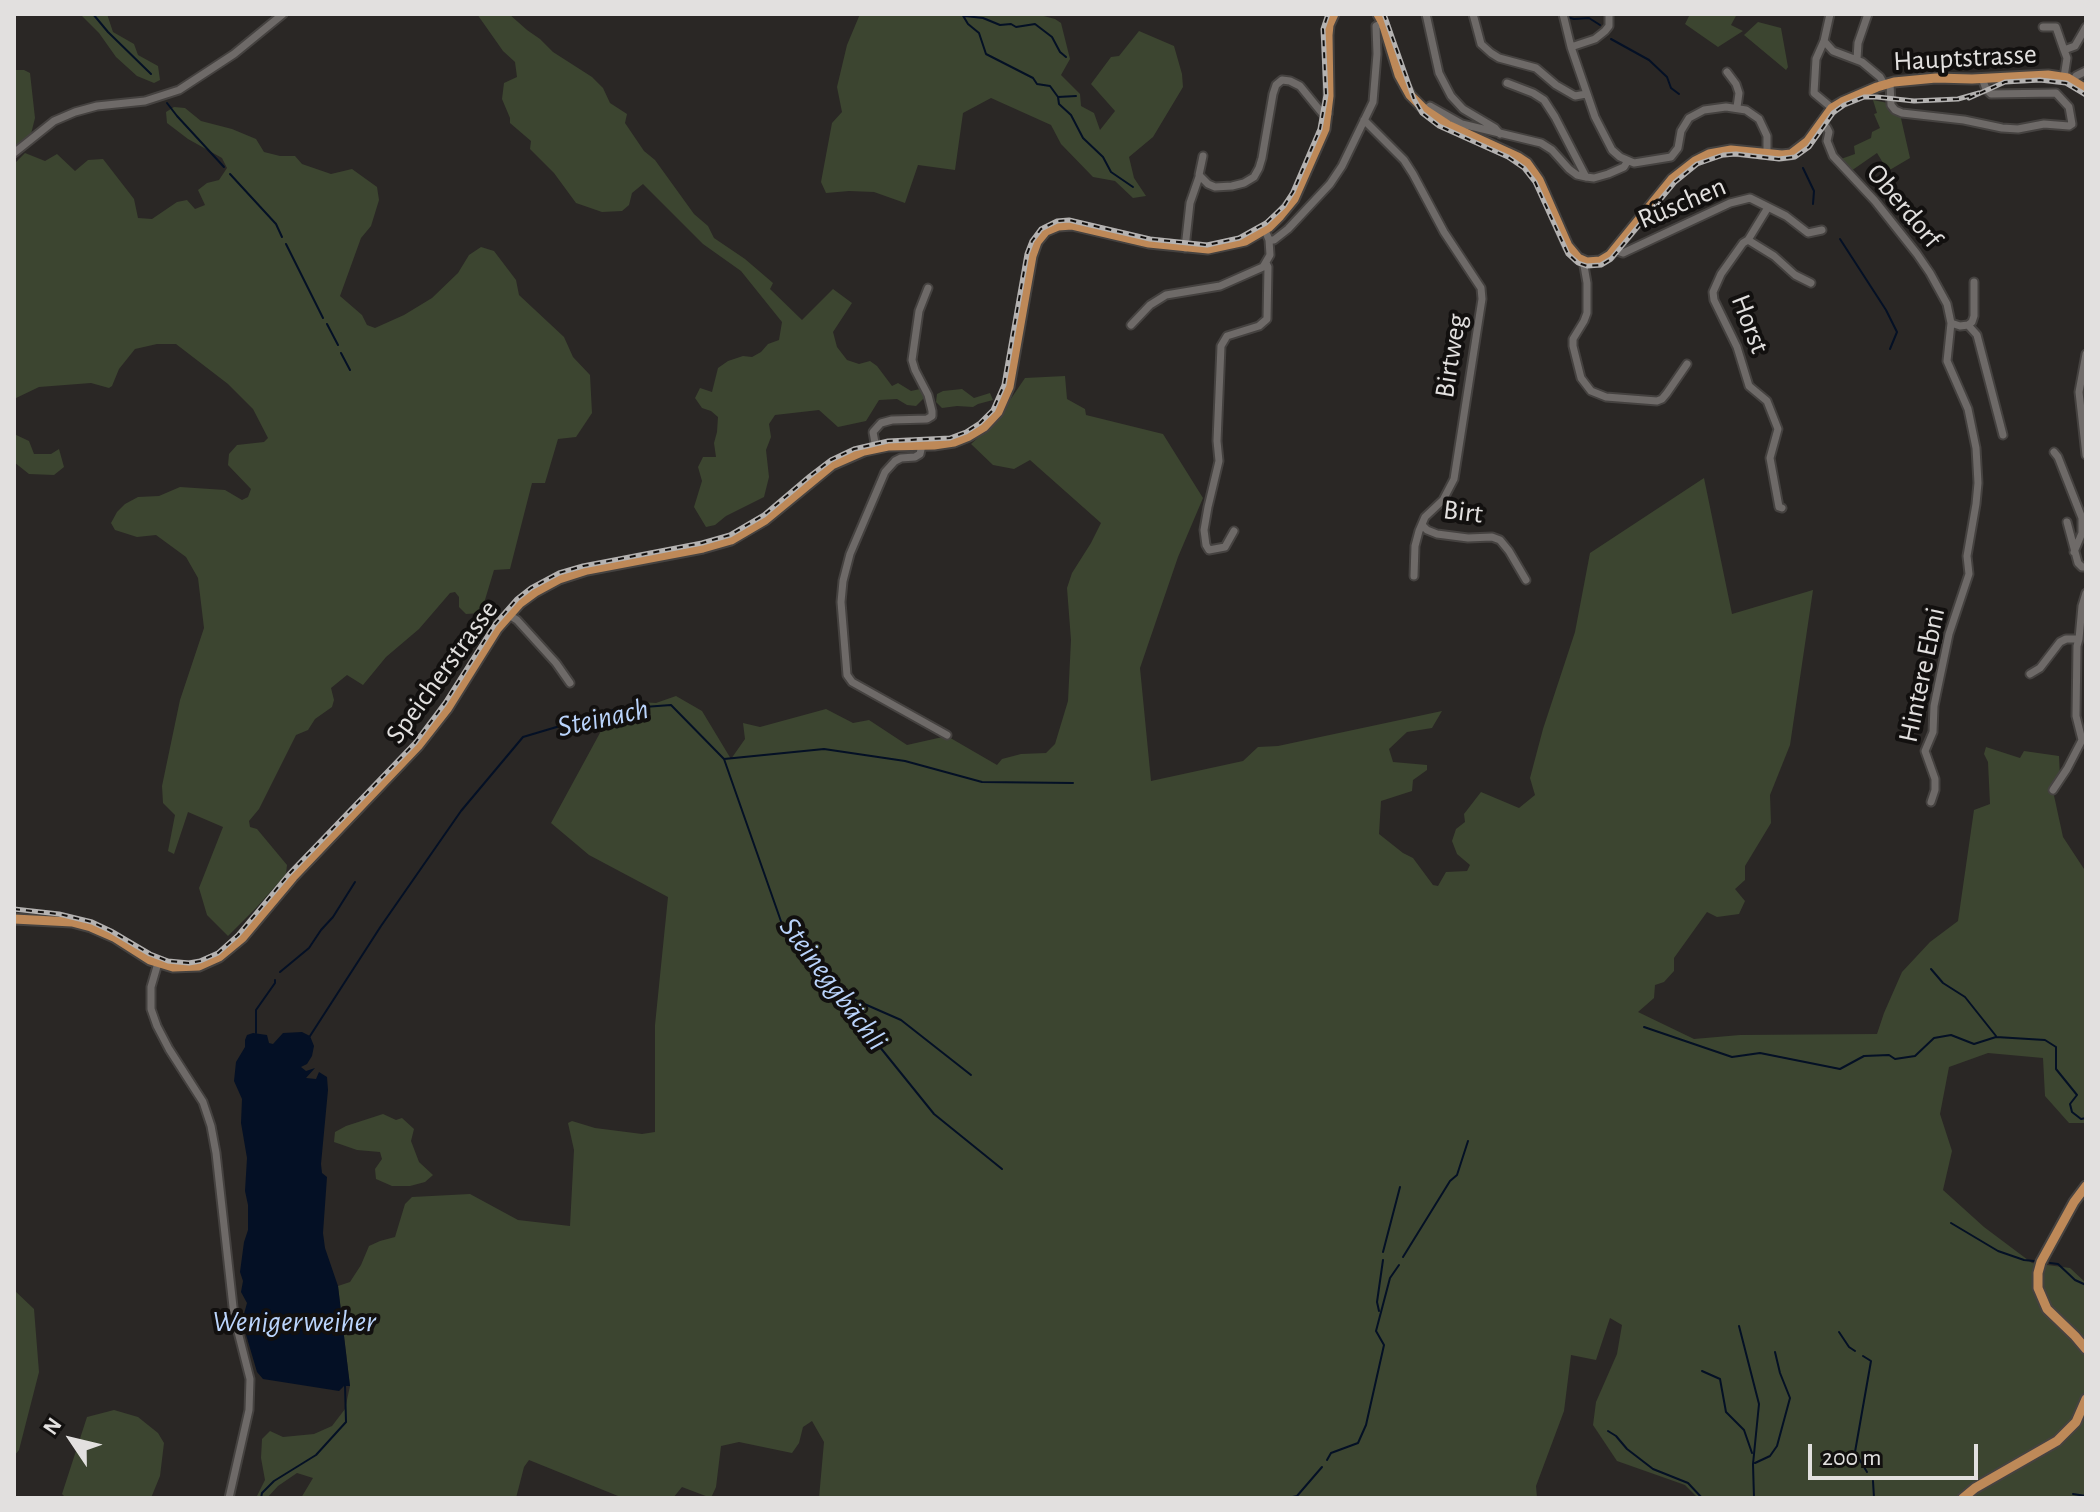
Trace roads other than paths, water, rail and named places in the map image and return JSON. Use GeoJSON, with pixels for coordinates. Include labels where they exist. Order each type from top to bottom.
{"type":"FeatureCollection","features":[{"type":"Feature","properties":{"kind":"main road"},"geometry":{"type":"LineString","coordinates":[[1185,248],[1220,248],[1267,235],[1298,192],[1320,143],[1328,114],[1328,35],[1334,14]]}},
{"type":"Feature","properties":{"kind":"main road"},"geometry":{"type":"LineString","coordinates":[[1380,19],[1402,83],[1425,110],[1448,125],[1527,163],[1539,180],[1568,246],[1575,255],[1592,262],[1600,261],[1615,250]]}},
{"type":"Feature","properties":{"kind":"main road","name":"Hauptstrasse"},"geometry":{"type":"LineString","coordinates":[[1615,250],[1672,179],[1695,161],[1709,154],[1731,150],[1782,155],[1796,152],[1832,108],[1887,84],[1936,78],[2048,75],[2068,79],[2086,89]]}},
{"type":"Feature","properties":{"kind":"main road","name":"Speicherstrasse"},"geometry":{"type":"LineString","coordinates":[[14,919],[72,922],[91,927],[158,963],[181,968],[199,966],[219,957],[236,944],[293,877],[418,746],[447,709],[509,615],[535,592],[571,574],[703,548],[745,533],[774,514],[832,465],[852,455],[876,448],[954,442],[984,427],[998,412],[1009,387],[1032,256],[1037,242],[1046,231],[1072,225],[1185,248]]}},
{"type":"Feature","properties":{"kind":"main road"},"geometry":{"type":"LineString","coordinates":[[2086,1186],[2074,1202],[2038,1273],[2038,1288],[2047,1309],[2086,1349]]}},
{"type":"Feature","properties":{"kind":"main road"},"geometry":{"type":"LineString","coordinates":[[1963,1498],[2057,1441],[2076,1422],[2086,1399]]}},
{"type":"Feature","properties":{"kind":"street"},"geometry":{"type":"LineString","coordinates":[[14,153],[37,132],[64,116],[97,106],[158,98],[179,90],[234,54],[283,14]]}},
{"type":"Feature","properties":{"kind":"street"},"geometry":{"type":"LineString","coordinates":[[1426,14],[1439,73],[1451,96],[1463,109],[1500,134]]}},
{"type":"Feature","properties":{"kind":"street"},"geometry":{"type":"LineString","coordinates":[[1473,14],[1481,44],[1491,53],[1536,68],[1575,96],[1586,94]]}},
{"type":"Feature","properties":{"kind":"street"},"geometry":{"type":"LineString","coordinates":[[1563,14],[1586,94],[1603,134],[1612,150],[1627,162],[1645,163],[1671,157],[1678,148],[1683,125],[1689,118],[1704,110],[1737,107],[1751,112],[1762,122],[1767,136],[1767,153]]}},
{"type":"Feature","properties":{"kind":"street"},"geometry":{"type":"LineString","coordinates":[[1571,47],[1595,39],[1605,31],[1609,26],[1609,14]]}},
{"type":"Feature","properties":{"kind":"street"},"geometry":{"type":"LineString","coordinates":[[1830,14],[1816,59],[1814,93],[1832,108]]}},
{"type":"Feature","properties":{"kind":"street"},"geometry":{"type":"LineString","coordinates":[[1857,59],[1858,43],[1868,14]]}},
{"type":"Feature","properties":{"kind":"street"},"geometry":{"type":"LineString","coordinates":[[1267,235],[1274,240],[1288,229],[1330,184],[1342,166],[1373,102],[1376,26],[1380,19]]}},
{"type":"Feature","properties":{"kind":"street"},"geometry":{"type":"LineString","coordinates":[[2043,27],[2058,29],[2067,58],[2068,79],[2086,71]]}},
{"type":"Feature","properties":{"kind":"street"},"geometry":{"type":"LineString","coordinates":[[2064,50],[2075,46],[2086,27]]}},
{"type":"Feature","properties":{"kind":"street"},"geometry":{"type":"LineString","coordinates":[[1824,41],[1833,51],[1857,59],[1880,77],[1887,84],[1891,105],[1902,113],[2002,128],[2018,129],[2044,124],[2071,126],[2070,110],[2056,93],[1991,94],[1982,78]]}},
{"type":"Feature","properties":{"kind":"street"},"geometry":{"type":"LineString","coordinates":[[1471,49],[1481,44]]}},
{"type":"Feature","properties":{"kind":"street"},"geometry":{"type":"LineString","coordinates":[[1727,72],[1739,93],[1737,107]]}},
{"type":"Feature","properties":{"kind":"street"},"geometry":{"type":"LineString","coordinates":[[1199,177],[1208,184],[1224,187],[1244,183],[1257,173],[1273,94],[1282,80],[1300,86],[1322,113],[1328,114]]}},
{"type":"Feature","properties":{"kind":"street"},"geometry":{"type":"LineString","coordinates":[[1507,83],[1544,100],[1586,177]]}},
{"type":"Feature","properties":{"kind":"street"},"geometry":{"type":"LineString","coordinates":[[1425,110],[1430,106],[1462,124],[1541,143],[1577,175],[1594,178],[1624,167],[1627,162]]}},
{"type":"Feature","properties":{"kind":"street","name":"Birtweg"},"geometry":{"type":"LineString","coordinates":[[1364,120],[1404,160],[1444,232],[1481,288],[1482,299],[1454,479],[1448,492],[1425,517],[1415,546],[1414,576]]}},
{"type":"Feature","properties":{"kind":"street","name":"Oberdorf"},"geometry":{"type":"LineString","coordinates":[[1821,122],[1829,132],[1827,141],[1833,156],[1875,201],[1930,273],[1947,304],[1951,323],[1947,361],[1968,409],[1976,448],[1978,483],[1972,525]]}},
{"type":"Feature","properties":{"kind":"street"},"geometry":{"type":"LineString","coordinates":[[1185,248],[1190,203],[1203,156]]}},
{"type":"Feature","properties":{"kind":"street","name":"Rüschen"},"geometry":{"type":"LineString","coordinates":[[1615,250],[1623,253],[1730,203],[1750,198],[1786,216],[1808,233],[1822,230]]}},
{"type":"Feature","properties":{"kind":"street","name":"Rüschen"},"geometry":{"type":"LineString","coordinates":[[1748,240],[1767,209]]}},
{"type":"Feature","properties":{"kind":"street"},"geometry":{"type":"LineString","coordinates":[[1131,325],[1150,305],[1166,295],[1220,286],[1258,270],[1270,255],[1267,235]]}},
{"type":"Feature","properties":{"kind":"street"},"geometry":{"type":"LineString","coordinates":[[1748,240],[1774,256],[1795,275],[1811,283]]}},
{"type":"Feature","properties":{"kind":"street","name":"Horst"},"geometry":{"type":"LineString","coordinates":[[1748,240],[1721,274],[1713,292],[1714,300],[1737,347],[1749,386],[1767,401],[1778,429],[1770,458],[1779,507],[1782,508]]}},
{"type":"Feature","properties":{"kind":"street"},"geometry":{"type":"LineString","coordinates":[[1583,260],[1587,313],[1573,339],[1573,346],[1581,378],[1591,391],[1606,397],[1657,401],[1667,393],[1687,364]]}},
{"type":"Feature","properties":{"kind":"street"},"geometry":{"type":"LineString","coordinates":[[1234,531],[1225,547],[1209,550],[1204,530],[1219,467],[1217,441],[1221,346],[1227,336],[1259,326],[1267,319],[1266,263]]}},
{"type":"Feature","properties":{"kind":"street"},"geometry":{"type":"LineString","coordinates":[[1951,323],[1968,325],[1974,316],[1974,282]]}},
{"type":"Feature","properties":{"kind":"street"},"geometry":{"type":"LineString","coordinates":[[876,448],[873,432],[878,424],[887,420],[927,419],[932,416],[928,395],[912,360],[919,311],[928,288]]}},
{"type":"Feature","properties":{"kind":"street"},"geometry":{"type":"LineString","coordinates":[[1968,325],[1977,335],[2003,435]]}},
{"type":"Feature","properties":{"kind":"street"},"geometry":{"type":"LineString","coordinates":[[2086,354],[2079,392],[2086,455]]}},
{"type":"Feature","properties":{"kind":"street"},"geometry":{"type":"LineString","coordinates":[[922,445],[920,454],[895,461],[885,472],[850,554],[841,602],[847,675],[852,682],[947,735]]}},
{"type":"Feature","properties":{"kind":"street"},"geometry":{"type":"LineString","coordinates":[[2054,452],[2082,518],[2082,533],[2074,552]]}},
{"type":"Feature","properties":{"kind":"street"},"geometry":{"type":"LineString","coordinates":[[2067,522],[2078,563],[2086,567]]}},
{"type":"Feature","properties":{"kind":"street","name":"Birt"},"geometry":{"type":"LineString","coordinates":[[1422,525],[1437,534],[1500,540],[1526,580]]}},
{"type":"Feature","properties":{"kind":"street","name":"Hintere Ebni"},"geometry":{"type":"LineString","coordinates":[[1931,802],[1935,779],[1925,751],[1933,732],[1934,706],[1949,634],[1969,574],[1967,556],[1972,525]]}},
{"type":"Feature","properties":{"kind":"street"},"geometry":{"type":"LineString","coordinates":[[2053,790],[2082,740],[2076,716],[2077,646],[2086,593]]}},
{"type":"Feature","properties":{"kind":"street"},"geometry":{"type":"LineString","coordinates":[[509,615],[556,663],[570,683]]}},
{"type":"Feature","properties":{"kind":"street"},"geometry":{"type":"LineString","coordinates":[[2030,674],[2040,668],[2060,642],[2079,639]]}},
{"type":"Feature","properties":{"kind":"street"},"geometry":{"type":"LineString","coordinates":[[158,963],[151,987],[153,1015],[169,1049],[203,1102],[211,1126],[234,1316],[250,1379],[249,1410],[229,1498]]}},
{"type":"Feature","properties":{"kind":"water","name":"Wenigerweiher"},"geometry":{"type":"Polygon","coordinates":[[[302,1032],[310,1036],[314,1046],[312,1056],[301,1067],[306,1071],[315,1068],[306,1078],[316,1079],[319,1072],[327,1077],[321,1164],[322,1173],[327,1177],[323,1233],[338,1286],[350,1386],[344,1386],[339,1391],[263,1379],[257,1372],[242,1321],[247,1303],[241,1292],[243,1281],[240,1272],[248,1230],[245,1191],[247,1158],[241,1123],[242,1099],[234,1081],[236,1062],[245,1047],[247,1035],[267,1035],[269,1043],[273,1044],[283,1033],[302,1032]]]}},
{"type":"Feature","properties":{"kind":"waterway"},"geometry":{"type":"LineString","coordinates":[[93,14],[151,74]]}},
{"type":"Feature","properties":{"kind":"waterway"},"geometry":{"type":"LineString","coordinates":[[962,14],[979,33],[986,54],[1033,78],[1037,84],[1050,86],[1083,138],[1103,157],[1111,172],[1133,187]]}},
{"type":"Feature","properties":{"kind":"waterway"},"geometry":{"type":"LineString","coordinates":[[1567,14],[1567,17],[1574,19],[1589,18],[1600,25]]}},
{"type":"Feature","properties":{"kind":"waterway"},"geometry":{"type":"LineString","coordinates":[[965,16],[1016,27],[1035,24],[1052,37],[1066,57]]}},
{"type":"Feature","properties":{"kind":"waterway"},"geometry":{"type":"LineString","coordinates":[[1611,39],[1649,60],[1679,94]]}},
{"type":"Feature","properties":{"kind":"waterway"},"geometry":{"type":"LineString","coordinates":[[1058,97],[1076,96]]}},
{"type":"Feature","properties":{"kind":"waterway"},"geometry":{"type":"LineString","coordinates":[[167,103],[224,167]]}},
{"type":"Feature","properties":{"kind":"waterway"},"geometry":{"type":"LineString","coordinates":[[1803,168],[1814,191],[1813,204]]}},
{"type":"Feature","properties":{"kind":"waterway"},"geometry":{"type":"LineString","coordinates":[[230,174],[276,224],[282,237]]}},
{"type":"Feature","properties":{"kind":"waterway"},"geometry":{"type":"LineString","coordinates":[[1840,239],[1897,332],[1890,349]]}},
{"type":"Feature","properties":{"kind":"waterway"},"geometry":{"type":"LineString","coordinates":[[286,244],[323,318]]}},
{"type":"Feature","properties":{"kind":"waterway"},"geometry":{"type":"LineString","coordinates":[[327,324],[338,345]]}},
{"type":"Feature","properties":{"kind":"waterway"},"geometry":{"type":"LineString","coordinates":[[341,353],[350,370]]}},
{"type":"Feature","properties":{"kind":"waterway","name":"Steinach"},"geometry":{"type":"LineString","coordinates":[[310,1036],[461,811],[523,737],[617,709],[671,705],[724,759],[824,749],[905,761],[982,782],[1073,783]]}},
{"type":"Feature","properties":{"kind":"waterway","name":"Steineggbächli"},"geometry":{"type":"LineString","coordinates":[[724,759],[783,927],[934,1114],[1002,1169]]}},
{"type":"Feature","properties":{"kind":"waterway"},"geometry":{"type":"LineString","coordinates":[[280,972],[309,948],[355,882]]}},
{"type":"Feature","properties":{"kind":"waterway"},"geometry":{"type":"LineString","coordinates":[[1931,969],[1943,983],[1965,997],[1996,1036]]}},
{"type":"Feature","properties":{"kind":"waterway"},"geometry":{"type":"LineString","coordinates":[[256,1033],[256,1010],[275,980]]}},
{"type":"Feature","properties":{"kind":"waterway"},"geometry":{"type":"LineString","coordinates":[[837,992],[901,1020],[971,1075]]}},
{"type":"Feature","properties":{"kind":"waterway"},"geometry":{"type":"LineString","coordinates":[[1644,1027],[1732,1057],[1760,1053],[1840,1069],[1864,1056],[1889,1055],[1895,1059],[1915,1056],[1934,1038],[1951,1035],[1974,1044],[1996,1037],[2045,1040],[2056,1047],[2056,1069],[2077,1095],[2070,1104],[2072,1112],[2081,1119],[2086,1118]]}},
{"type":"Feature","properties":{"kind":"waterway"},"geometry":{"type":"LineString","coordinates":[[1403,1257],[1450,1181],[1457,1175],[1468,1141]]}},
{"type":"Feature","properties":{"kind":"waterway"},"geometry":{"type":"LineString","coordinates":[[1383,1252],[1400,1187]]}},
{"type":"Feature","properties":{"kind":"waterway"},"geometry":{"type":"LineString","coordinates":[[1951,1223],[1998,1251],[2034,1261]]}},
{"type":"Feature","properties":{"kind":"waterway"},"geometry":{"type":"LineString","coordinates":[[1379,1311],[1377,1302],[1383,1260]]}},
{"type":"Feature","properties":{"kind":"waterway"},"geometry":{"type":"LineString","coordinates":[[2050,1263],[2058,1264],[2075,1280],[2086,1285]]}},
{"type":"Feature","properties":{"kind":"waterway"},"geometry":{"type":"LineString","coordinates":[[1327,1460],[1331,1453],[1358,1443],[1366,1425],[1384,1345],[1376,1331],[1390,1278],[1399,1265]]}},
{"type":"Feature","properties":{"kind":"waterway"},"geometry":{"type":"LineString","coordinates":[[1739,1326],[1759,1404],[1753,1464],[1754,1498]]}},
{"type":"Feature","properties":{"kind":"waterway"},"geometry":{"type":"LineString","coordinates":[[1839,1332],[1855,1351]]}},
{"type":"Feature","properties":{"kind":"waterway"},"geometry":{"type":"LineString","coordinates":[[1755,1463],[1770,1456],[1777,1446],[1790,1398],[1775,1352]]}},
{"type":"Feature","properties":{"kind":"waterway"},"geometry":{"type":"LineString","coordinates":[[1863,1356],[1871,1361],[1855,1452],[1867,1472]]}},
{"type":"Feature","properties":{"kind":"waterway"},"geometry":{"type":"LineString","coordinates":[[1702,1371],[1720,1379],[1726,1412],[1744,1430],[1752,1453]]}},
{"type":"Feature","properties":{"kind":"waterway","name":"Steinach"},"geometry":{"type":"LineString","coordinates":[[261,1498],[274,1481],[316,1455],[346,1422],[345,1385]]}},
{"type":"Feature","properties":{"kind":"waterway"},"geometry":{"type":"LineString","coordinates":[[1608,1431],[1653,1469],[1688,1483],[1702,1498]]}},
{"type":"Feature","properties":{"kind":"waterway"},"geometry":{"type":"LineString","coordinates":[[1288,1498],[1297,1496],[1322,1467]]}},
{"type":"Feature","properties":{"kind":"waterway"},"geometry":{"type":"LineString","coordinates":[[1873,1481],[1874,1498]]}},
{"type":"Feature","properties":{"kind":"waterway"},"geometry":{"type":"LineString","coordinates":[[2073,1494],[2086,1496]]}},
{"type":"Feature","properties":{"kind":"railway"},"geometry":{"type":"LineString","coordinates":[[14,909],[59,914],[92,922],[168,961],[189,963],[218,953],[415,743],[445,703],[495,624],[531,588],[559,573],[583,566],[730,535],[764,515],[831,460],[854,449],[888,441],[950,438],[980,423],[993,410],[1004,385],[1027,254],[1041,229],[1057,221],[1069,220],[1150,239],[1207,245],[1239,238],[1266,223],[1284,206],[1293,192],[1320,129],[1326,95],[1323,29],[1328,14]]}},
{"type":"Feature","properties":{"kind":"railway"},"geometry":{"type":"LineString","coordinates":[[1384,14],[1414,99],[1422,113],[1439,126],[1508,157],[1524,168],[1535,182],[1568,254],[1587,266],[1601,265],[1611,259],[1675,182],[1697,164],[1736,154],[1779,159],[1795,157],[1809,147],[1833,113],[1864,97],[1914,101],[1958,99],[1979,93]]}},
{"type":"Feature","properties":{"kind":"railway"},"geometry":{"type":"LineString","coordinates":[[1969,98],[2005,82],[2040,80],[2066,83],[2086,95]]}}]}
